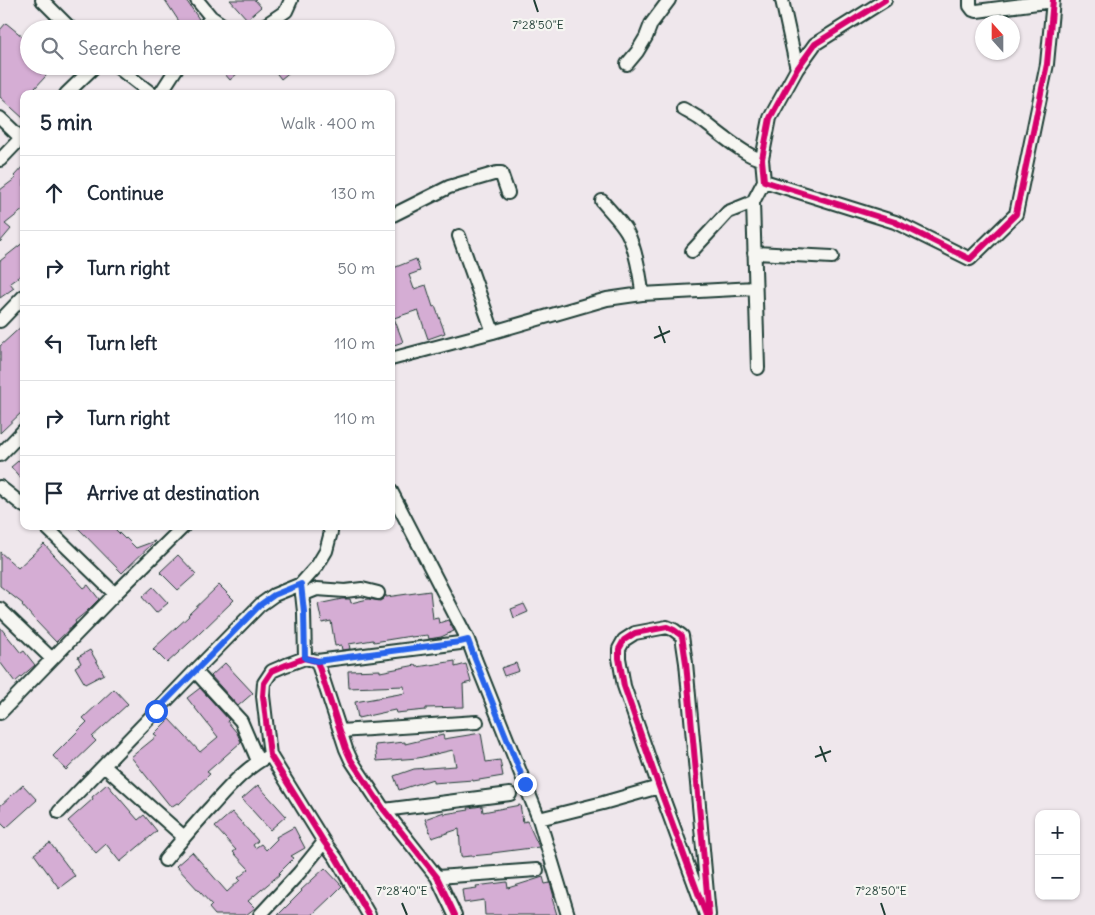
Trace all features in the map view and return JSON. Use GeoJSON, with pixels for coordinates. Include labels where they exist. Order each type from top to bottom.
{"type":"FeatureCollection","features":[{"type":"Feature","properties":{"kind":"street"},"geometry":{"type":"LineString","coordinates":[[42,0],[62,20]]}},
{"type":"Feature","properties":{"kind":"street"},"geometry":{"type":"LineString","coordinates":[[197,0],[215,20]]}},
{"type":"Feature","properties":{"kind":"street"},"geometry":{"type":"LineString","coordinates":[[272,20],[286,10],[291,0]]}},
{"type":"Feature","properties":{"kind":"street"},"geometry":{"type":"LineString","coordinates":[[627,64],[646,37],[651,24],[669,0]]}},
{"type":"Feature","properties":{"kind":"street"},"geometry":{"type":"LineString","coordinates":[[782,0],[798,69]]}},
{"type":"Feature","properties":{"kind":"street"},"geometry":{"type":"LineString","coordinates":[[758,368],[753,202],[764,181],[762,159],[770,118],[798,69],[815,44],[885,0]]}},
{"type":"Feature","properties":{"kind":"street"},"geometry":{"type":"LineString","coordinates":[[764,181],[895,222],[970,259],[1016,214],[1047,64],[1054,1],[977,11],[973,10],[970,6],[970,0]]}},
{"type":"Feature","properties":{"kind":"street"},"geometry":{"type":"LineString","coordinates":[[70,90],[86,75]]}},
{"type":"Feature","properties":{"kind":"street"},"geometry":{"type":"LineString","coordinates":[[128,75],[147,90]]}},
{"type":"Feature","properties":{"kind":"street"},"geometry":{"type":"LineString","coordinates":[[163,90],[172,75]]}},
{"type":"Feature","properties":{"kind":"street"},"geometry":{"type":"LineString","coordinates":[[683,109],[754,158],[762,159]]}},
{"type":"Feature","properties":{"kind":"street"},"geometry":{"type":"LineString","coordinates":[[0,118],[20,135]]}},
{"type":"Feature","properties":{"kind":"street"},"geometry":{"type":"LineString","coordinates":[[0,160],[20,141]]}},
{"type":"Feature","properties":{"kind":"street"},"geometry":{"type":"LineString","coordinates":[[395,214],[449,187],[497,173],[501,173],[508,193]]}},
{"type":"Feature","properties":{"kind":"street"},"geometry":{"type":"LineString","coordinates":[[602,201],[631,240],[642,294]]}},
{"type":"Feature","properties":{"kind":"street"},"geometry":{"type":"LineString","coordinates":[[692,251],[728,212],[753,202]]}},
{"type":"Feature","properties":{"kind":"street"},"geometry":{"type":"LineString","coordinates":[[459,236],[493,332]]}},
{"type":"Feature","properties":{"kind":"street"},"geometry":{"type":"LineString","coordinates":[[754,253],[832,257]]}},
{"type":"Feature","properties":{"kind":"street"},"geometry":{"type":"LineString","coordinates":[[395,358],[607,299],[642,294],[756,288]]}},
{"type":"Feature","properties":{"kind":"street"},"geometry":{"type":"LineString","coordinates":[[0,321],[20,300]]}},
{"type":"Feature","properties":{"kind":"street"},"geometry":{"type":"LineString","coordinates":[[0,455],[20,434]]}},
{"type":"Feature","properties":{"kind":"street"},"geometry":{"type":"LineString","coordinates":[[0,487],[20,503]]}},
{"type":"Feature","properties":{"kind":"street"},"geometry":{"type":"LineString","coordinates":[[395,499],[468,640],[540,819],[568,915]]}},
{"type":"Feature","properties":{"kind":"street"},"geometry":{"type":"LineString","coordinates":[[49,530],[115,594]]}},
{"type":"Feature","properties":{"kind":"street"},"geometry":{"type":"LineString","coordinates":[[0,713],[180,530]]}},
{"type":"Feature","properties":{"kind":"street"},"geometry":{"type":"LineString","coordinates":[[330,530],[326,551],[302,590],[311,659],[351,760],[384,810],[437,877],[455,915]]}},
{"type":"Feature","properties":{"kind":"street"},"geometry":{"type":"LineString","coordinates":[[59,812],[260,605],[274,595],[318,589],[362,590],[378,593]]}},
{"type":"Feature","properties":{"kind":"street"},"geometry":{"type":"LineString","coordinates":[[0,610],[52,659]]}},
{"type":"Feature","properties":{"kind":"street"},"geometry":{"type":"LineString","coordinates":[[667,627],[682,636],[686,663],[707,915],[658,787],[624,686],[619,658],[620,649],[624,640],[635,633],[667,627]]}},
{"type":"Feature","properties":{"kind":"street"},"geometry":{"type":"LineString","coordinates":[[370,915],[270,755],[263,696],[264,682],[272,671],[311,659],[468,640]]}},
{"type":"Feature","properties":{"kind":"street"},"geometry":{"type":"LineString","coordinates":[[195,671],[241,721],[258,761]]}},
{"type":"Feature","properties":{"kind":"street"},"geometry":{"type":"LineString","coordinates":[[340,731],[477,722]]}},
{"type":"Feature","properties":{"kind":"street"},"geometry":{"type":"LineString","coordinates":[[165,860],[232,783],[258,761],[270,755]]}},
{"type":"Feature","properties":{"kind":"street"},"geometry":{"type":"LineString","coordinates":[[104,766],[184,837]]}},
{"type":"Feature","properties":{"kind":"street"},"geometry":{"type":"LineString","coordinates":[[540,819],[658,787]]}},
{"type":"Feature","properties":{"kind":"street"},"geometry":{"type":"LineString","coordinates":[[384,810],[510,794]]}},
{"type":"Feature","properties":{"kind":"street"},"geometry":{"type":"LineString","coordinates":[[260,915],[300,873],[324,842]]}},
{"type":"Feature","properties":{"kind":"street"},"geometry":{"type":"LineString","coordinates":[[437,877],[537,870]]}},
{"type":"Feature","properties":{"kind":"building"},"geometry":{"type":"Polygon","coordinates":[[[165,0],[186,0],[199,19],[178,20],[165,0]]]}},
{"type":"Feature","properties":{"kind":"building"},"geometry":{"type":"Polygon","coordinates":[[[230,0],[255,0],[261,7],[247,19],[230,0]]]}},
{"type":"Feature","properties":{"kind":"building"},"geometry":{"type":"Polygon","coordinates":[[[6,23],[20,35],[20,75],[47,75],[35,88],[37,90],[20,90],[20,115],[0,97],[0,30],[6,23]]]}},
{"type":"Feature","properties":{"kind":"building"},"geometry":{"type":"Polygon","coordinates":[[[226,75],[236,75],[230,80],[226,75]]]}},
{"type":"Feature","properties":{"kind":"building"},"geometry":{"type":"Polygon","coordinates":[[[278,75],[286,75],[281,79],[278,75]]]}},
{"type":"Feature","properties":{"kind":"building"},"geometry":{"type":"Polygon","coordinates":[[[20,169],[20,212],[5,224],[11,229],[0,242],[0,190],[16,178],[14,176],[20,169]]]}},
{"type":"Feature","properties":{"kind":"building"},"geometry":{"type":"Polygon","coordinates":[[[20,245],[20,276],[10,283],[14,288],[0,298],[0,261],[20,245]]]}},
{"type":"Feature","properties":{"kind":"building"},"geometry":{"type":"Polygon","coordinates":[[[416,259],[420,271],[409,275],[414,289],[426,285],[433,307],[435,306],[445,333],[428,339],[418,310],[395,318],[395,267],[416,259]]]}},
{"type":"Feature","properties":{"kind":"building"},"geometry":{"type":"Polygon","coordinates":[[[395,321],[403,342],[395,345],[395,321]]]}},
{"type":"Feature","properties":{"kind":"building"},"geometry":{"type":"Polygon","coordinates":[[[20,328],[20,414],[0,433],[0,346],[20,328]]]}},
{"type":"Feature","properties":{"kind":"building"},"geometry":{"type":"Polygon","coordinates":[[[20,459],[20,477],[11,467],[20,459]]]}},
{"type":"Feature","properties":{"kind":"building"},"geometry":{"type":"Polygon","coordinates":[[[80,530],[116,530],[136,548],[155,541],[122,573],[80,530]]]}},
{"type":"Feature","properties":{"kind":"building"},"geometry":{"type":"Polygon","coordinates":[[[44,544],[84,588],[88,585],[99,599],[56,642],[23,604],[0,586],[0,552],[18,568],[44,544]]]}},
{"type":"Feature","properties":{"kind":"building"},"geometry":{"type":"Polygon","coordinates":[[[178,555],[196,574],[178,590],[160,572],[178,555]]]}},
{"type":"Feature","properties":{"kind":"building"},"geometry":{"type":"Polygon","coordinates":[[[219,585],[234,600],[167,663],[153,649],[219,585]]]}},
{"type":"Feature","properties":{"kind":"building"},"geometry":{"type":"Polygon","coordinates":[[[153,587],[168,603],[156,613],[142,597],[153,587]]]}},
{"type":"Feature","properties":{"kind":"building"},"geometry":{"type":"Polygon","coordinates":[[[430,591],[433,619],[438,618],[439,623],[448,620],[454,631],[441,637],[429,639],[428,635],[411,636],[349,644],[350,649],[342,650],[341,645],[335,646],[331,621],[322,623],[318,604],[342,599],[350,599],[351,603],[368,599],[380,601],[386,595],[386,597],[430,591]]]}},
{"type":"Feature","properties":{"kind":"building"},"geometry":{"type":"Polygon","coordinates":[[[524,604],[528,612],[514,618],[511,609],[524,604]]]}},
{"type":"Feature","properties":{"kind":"building"},"geometry":{"type":"Polygon","coordinates":[[[0,627],[21,653],[24,651],[35,665],[15,682],[0,662],[0,627]]]}},
{"type":"Feature","properties":{"kind":"building"},"geometry":{"type":"Polygon","coordinates":[[[90,650],[104,674],[85,684],[75,667],[81,663],[78,657],[90,650]]]}},
{"type":"Feature","properties":{"kind":"building"},"geometry":{"type":"Polygon","coordinates":[[[455,661],[455,667],[466,664],[471,682],[463,684],[464,707],[426,708],[426,710],[396,713],[395,710],[358,718],[355,702],[405,693],[404,686],[349,688],[348,671],[380,670],[380,672],[416,665],[417,667],[455,661]]]}},
{"type":"Feature","properties":{"kind":"building"},"geometry":{"type":"Polygon","coordinates":[[[225,663],[253,693],[238,706],[211,676],[225,663]]]}},
{"type":"Feature","properties":{"kind":"building"},"geometry":{"type":"Polygon","coordinates":[[[516,663],[519,671],[504,676],[501,668],[516,663]]]}},
{"type":"Feature","properties":{"kind":"building"},"geometry":{"type":"Polygon","coordinates":[[[200,688],[229,720],[227,721],[237,733],[241,742],[207,772],[210,774],[179,804],[177,803],[171,807],[131,757],[157,736],[154,734],[169,719],[200,752],[218,737],[187,698],[200,688]]]}},
{"type":"Feature","properties":{"kind":"building"},"geometry":{"type":"Polygon","coordinates":[[[114,689],[128,704],[92,737],[96,741],[66,770],[53,756],[87,722],[83,718],[114,689]]]}},
{"type":"Feature","properties":{"kind":"building"},"geometry":{"type":"Polygon","coordinates":[[[481,733],[486,762],[500,760],[503,776],[473,781],[433,783],[433,779],[399,790],[394,776],[414,769],[456,766],[453,750],[418,758],[377,761],[375,745],[405,742],[405,744],[443,735],[444,739],[481,733]]]}},
{"type":"Feature","properties":{"kind":"building"},"geometry":{"type":"Polygon","coordinates":[[[107,784],[138,820],[144,815],[157,831],[120,862],[106,844],[96,853],[68,821],[107,784]]]}},
{"type":"Feature","properties":{"kind":"building"},"geometry":{"type":"Polygon","coordinates":[[[23,785],[37,800],[6,828],[0,822],[0,806],[23,785]]]}},
{"type":"Feature","properties":{"kind":"building"},"geometry":{"type":"Polygon","coordinates":[[[258,785],[286,816],[270,830],[242,799],[258,785]]]}},
{"type":"Feature","properties":{"kind":"building"},"geometry":{"type":"Polygon","coordinates":[[[520,805],[523,822],[527,821],[539,847],[461,857],[459,829],[432,838],[425,819],[444,812],[444,814],[469,810],[468,808],[482,806],[483,812],[520,805]]]}},
{"type":"Feature","properties":{"kind":"building"},"geometry":{"type":"Polygon","coordinates":[[[232,812],[258,841],[253,845],[255,848],[261,844],[266,850],[277,839],[276,837],[294,827],[305,848],[291,856],[294,858],[280,874],[248,901],[255,908],[246,915],[215,915],[209,908],[212,905],[176,866],[192,852],[227,892],[240,880],[238,878],[249,869],[233,852],[236,850],[215,827],[232,812]]]}},
{"type":"Feature","properties":{"kind":"building"},"geometry":{"type":"Polygon","coordinates":[[[50,843],[75,876],[59,888],[34,854],[50,843]]]}},
{"type":"Feature","properties":{"kind":"building"},"geometry":{"type":"Polygon","coordinates":[[[325,868],[342,886],[331,897],[312,915],[278,915],[301,890],[325,868]]]}},
{"type":"Feature","properties":{"kind":"building"},"geometry":{"type":"Polygon","coordinates":[[[543,877],[545,884],[550,883],[557,915],[485,915],[484,900],[464,903],[462,890],[507,882],[508,888],[543,877]]]}},
{"type":"Feature","properties":{"kind":"cycle path"},"geometry":{"type":"LineString","coordinates":[[885,0],[815,44],[797,69],[770,118],[762,159],[764,181],[895,222],[970,259],[1016,214],[1047,64],[1053,0]]}},
{"type":"Feature","properties":{"kind":"cycle path"},"geometry":{"type":"LineString","coordinates":[[706,915],[624,686],[619,649],[624,640],[635,633],[667,627],[682,636],[709,915]]}},
{"type":"Feature","properties":{"kind":"cycle path"},"geometry":{"type":"LineString","coordinates":[[369,915],[336,858],[270,755],[263,696],[264,683],[272,671],[305,658],[317,661],[351,760],[384,810],[437,877],[455,915]]}},
{"type":"Feature","properties":{"kind":"route"},"geometry":{"type":"LineString","coordinates":[[156,711],[260,605],[274,595],[301,584],[305,658],[317,661],[468,640],[525,784]]}}]}
